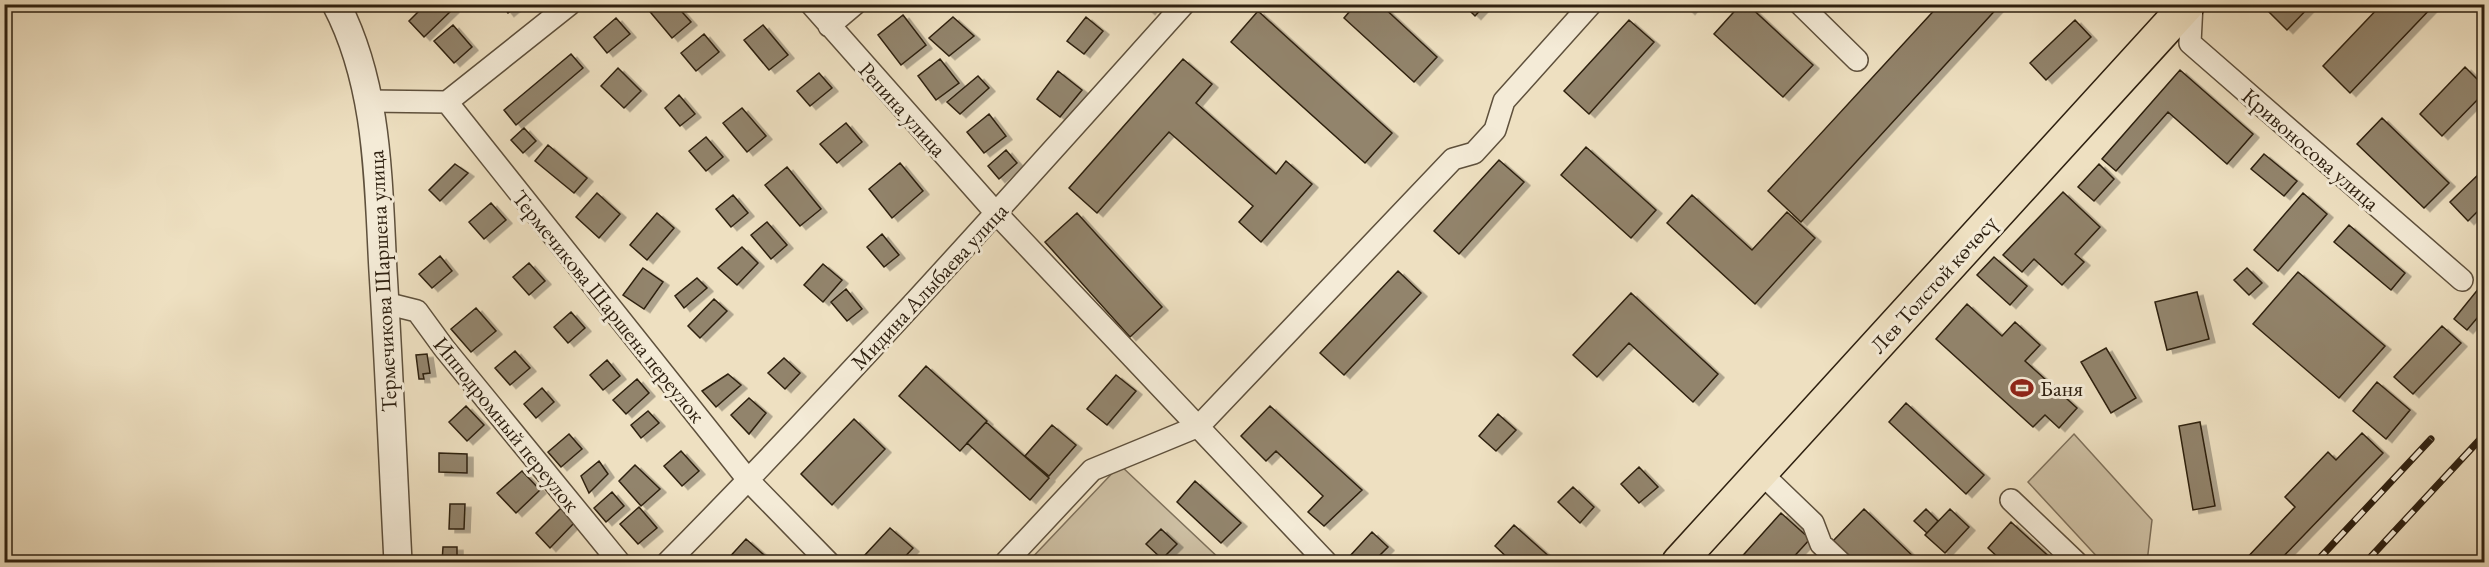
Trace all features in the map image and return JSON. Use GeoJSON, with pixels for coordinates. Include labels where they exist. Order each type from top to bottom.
{"type":"FeatureCollection","features":[{"type":"Feature","properties":{"kind":"main road","name":"Лев Толстой көчөсү"},"geometry":{"type":"LineString","coordinates":[[1679,562],[2190,4]]}},
{"type":"Feature","properties":{"kind":"street","name":"Термечикова Шаршена улица"},"geometry":{"type":"LineString","coordinates":[[336,4],[358,56],[369,101],[377,170],[398,562]]}},
{"type":"Feature","properties":{"kind":"street"},"geometry":{"type":"LineString","coordinates":[[369,101],[447,102],[570,4]]}},
{"type":"Feature","properties":{"kind":"street","name":"Репина улица"},"geometry":{"type":"LineString","coordinates":[[811,4],[996,213],[1326,562]]}},
{"type":"Feature","properties":{"kind":"street"},"geometry":{"type":"LineString","coordinates":[[829,26],[855,4]]}},
{"type":"Feature","properties":{"kind":"street","name":"Мидина Алыбаева улица"},"geometry":{"type":"LineString","coordinates":[[668,562],[749,481],[996,213],[1184,4]]}},
{"type":"Feature","properties":{"kind":"street"},"geometry":{"type":"LineString","coordinates":[[1006,562],[1092,470],[1199,426],[1453,159],[1474,153],[1495,130],[1504,101],[1592,4]]}},
{"type":"Feature","properties":{"kind":"street"},"geometry":{"type":"LineString","coordinates":[[1800,4],[1857,60]]}},
{"type":"Feature","properties":{"kind":"street","name":"Кривоносова улица"},"geometry":{"type":"LineString","coordinates":[[2190,4],[2190,43],[2462,280]]}},
{"type":"Feature","properties":{"kind":"street","name":"Термечикова Шаршена переулок"},"geometry":{"type":"LineString","coordinates":[[447,102],[749,481],[828,562]]}},
{"type":"Feature","properties":{"kind":"street","name":"Ипподромный переулок"},"geometry":{"type":"LineString","coordinates":[[385,303],[417,311],[444,348],[619,562]]}},
{"type":"Feature","properties":{"kind":"street"},"geometry":{"type":"LineString","coordinates":[[1761,472],[1813,523],[1821,544],[1840,562]]}},
{"type":"Feature","properties":{"kind":"street"},"geometry":{"type":"LineString","coordinates":[[2011,500],[2076,562]]}},
{"type":"Feature","properties":{"kind":"shaded area"},"geometry":{"type":"Polygon","coordinates":[[[2074,434],[2152,520],[2147,562],[2102,562],[2028,482],[2074,434]]]}},
{"type":"Feature","properties":{"kind":"shaded area"},"geometry":{"type":"Polygon","coordinates":[[[1120,465],[1223,562],[1028,562],[1120,465]]]}},
{"type":"Feature","properties":{"kind":"building"},"geometry":{"type":"Polygon","coordinates":[[[426,4],[448,4],[453,9],[424,37],[409,21],[426,4]]]}},
{"type":"Feature","properties":{"kind":"building"},"geometry":{"type":"Polygon","coordinates":[[[501,4],[519,4],[508,13],[501,4]]]}},
{"type":"Feature","properties":{"kind":"building"},"geometry":{"type":"Polygon","coordinates":[[[649,4],[675,4],[691,22],[672,38],[646,7],[649,4]]]}},
{"type":"Feature","properties":{"kind":"building"},"geometry":{"type":"Polygon","coordinates":[[[1141,4],[1154,4],[1149,11],[1141,4]]]}},
{"type":"Feature","properties":{"kind":"building"},"geometry":{"type":"Polygon","coordinates":[[[1356,4],[1380,4],[1437,57],[1414,82],[1344,18],[1356,4]]]}},
{"type":"Feature","properties":{"kind":"building"},"geometry":{"type":"Polygon","coordinates":[[[1463,4],[1486,4],[1475,16],[1463,4]]]}},
{"type":"Feature","properties":{"kind":"building"},"geometry":{"type":"Polygon","coordinates":[[[1682,4],[1695,4],[1689,11],[1682,4]]]}},
{"type":"Feature","properties":{"kind":"building"},"geometry":{"type":"Polygon","coordinates":[[[1741,4],[1747,4],[1813,65],[1783,97],[1714,34],[1741,4]]]}},
{"type":"Feature","properties":{"kind":"building"},"geometry":{"type":"Polygon","coordinates":[[[1940,4],[2001,4],[1801,222],[1768,191],[1940,4]]]}},
{"type":"Feature","properties":{"kind":"building"},"geometry":{"type":"Polygon","coordinates":[[[2269,4],[2312,4],[2287,30],[2265,8],[2269,4]]]}},
{"type":"Feature","properties":{"kind":"building"},"geometry":{"type":"Polygon","coordinates":[[[2382,4],[2435,4],[2350,93],[2323,66],[2382,4]]]}},
{"type":"Feature","properties":{"kind":"building"},"geometry":{"type":"Polygon","coordinates":[[[1258,11],[1392,133],[1365,163],[1231,42],[1258,11]]]}},
{"type":"Feature","properties":{"kind":"building"},"geometry":{"type":"Polygon","coordinates":[[[903,15],[926,45],[901,65],[878,35],[903,15]]]}},
{"type":"Feature","properties":{"kind":"building"},"geometry":{"type":"Polygon","coordinates":[[[953,17],[974,36],[949,56],[929,38],[953,17]]]}},
{"type":"Feature","properties":{"kind":"building"},"geometry":{"type":"Polygon","coordinates":[[[1086,17],[1103,31],[1084,54],[1067,41],[1086,17]]]}},
{"type":"Feature","properties":{"kind":"building"},"geometry":{"type":"Polygon","coordinates":[[[616,18],[630,34],[607,53],[594,37],[616,18]]]}},
{"type":"Feature","properties":{"kind":"building"},"geometry":{"type":"Polygon","coordinates":[[[1629,20],[1654,42],[1589,114],[1564,91],[1629,20]]]}},
{"type":"Feature","properties":{"kind":"building"},"geometry":{"type":"Polygon","coordinates":[[[2075,20],[2091,37],[2046,80],[2030,63],[2075,20]]]}},
{"type":"Feature","properties":{"kind":"building"},"geometry":{"type":"Polygon","coordinates":[[[453,25],[472,47],[454,63],[434,41],[453,25]]]}},
{"type":"Feature","properties":{"kind":"building"},"geometry":{"type":"Polygon","coordinates":[[[763,25],[788,55],[769,70],[744,40],[763,25]]]}},
{"type":"Feature","properties":{"kind":"building"},"geometry":{"type":"Polygon","coordinates":[[[704,34],[719,52],[696,71],[681,53],[704,34]]]}},
{"type":"Feature","properties":{"kind":"building"},"geometry":{"type":"Polygon","coordinates":[[[571,54],[583,68],[516,125],[504,110],[571,54]]]}},
{"type":"Feature","properties":{"kind":"building"},"geometry":{"type":"Polygon","coordinates":[[[940,59],[959,83],[936,100],[918,76],[940,59]]]}},
{"type":"Feature","properties":{"kind":"building"},"geometry":{"type":"Polygon","coordinates":[[[1183,59],[1212,84],[1196,103],[1276,174],[1286,161],[1312,184],[1261,242],[1239,222],[1253,206],[1169,132],[1097,213],[1069,188],[1183,59]]]}},
{"type":"Feature","properties":{"kind":"building"},"geometry":{"type":"Polygon","coordinates":[[[2465,67],[2484,86],[2484,93],[2442,136],[2420,114],[2465,67]]]}},
{"type":"Feature","properties":{"kind":"building"},"geometry":{"type":"Polygon","coordinates":[[[618,68],[641,91],[624,108],[601,86],[618,68]]]}},
{"type":"Feature","properties":{"kind":"building"},"geometry":{"type":"Polygon","coordinates":[[[2180,70],[2253,134],[2227,164],[2168,112],[2116,171],[2102,159],[2180,70]]]}},
{"type":"Feature","properties":{"kind":"building"},"geometry":{"type":"Polygon","coordinates":[[[1058,71],[1082,90],[1060,117],[1037,99],[1058,71]]]}},
{"type":"Feature","properties":{"kind":"building"},"geometry":{"type":"Polygon","coordinates":[[[819,73],[832,88],[810,106],[797,91],[819,73]]]}},
{"type":"Feature","properties":{"kind":"building"},"geometry":{"type":"Polygon","coordinates":[[[978,76],[989,88],[960,114],[947,102],[978,76]]]}},
{"type":"Feature","properties":{"kind":"building"},"geometry":{"type":"Polygon","coordinates":[[[679,95],[695,114],[680,126],[665,108],[679,95]]]}},
{"type":"Feature","properties":{"kind":"building"},"geometry":{"type":"Polygon","coordinates":[[[742,108],[766,136],[747,152],[723,123],[742,108]]]}},
{"type":"Feature","properties":{"kind":"building"},"geometry":{"type":"Polygon","coordinates":[[[989,114],[1006,136],[984,153],[967,132],[989,114]]]}},
{"type":"Feature","properties":{"kind":"building"},"geometry":{"type":"Polygon","coordinates":[[[2382,118],[2449,183],[2424,208],[2357,144],[2382,118]]]}},
{"type":"Feature","properties":{"kind":"building"},"geometry":{"type":"Polygon","coordinates":[[[846,123],[862,142],[837,163],[820,144],[846,123]]]}},
{"type":"Feature","properties":{"kind":"building"},"geometry":{"type":"Polygon","coordinates":[[[524,128],[536,141],[523,153],[511,140],[524,128]]]}},
{"type":"Feature","properties":{"kind":"building"},"geometry":{"type":"Polygon","coordinates":[[[706,137],[723,157],[706,171],[689,151],[706,137]]]}},
{"type":"Feature","properties":{"kind":"building"},"geometry":{"type":"Polygon","coordinates":[[[548,145],[587,178],[574,193],[535,161],[548,145]]]}},
{"type":"Feature","properties":{"kind":"building"},"geometry":{"type":"Polygon","coordinates":[[[1586,147],[1656,210],[1631,238],[1561,175],[1586,147]]]}},
{"type":"Feature","properties":{"kind":"building"},"geometry":{"type":"Polygon","coordinates":[[[1006,150],[1017,163],[999,179],[988,166],[1006,150]]]}},
{"type":"Feature","properties":{"kind":"building"},"geometry":{"type":"Polygon","coordinates":[[[2264,154],[2297,181],[2284,196],[2251,169],[2264,154]]]}},
{"type":"Feature","properties":{"kind":"building"},"geometry":{"type":"Polygon","coordinates":[[[1499,160],[1524,182],[1459,254],[1434,231],[1499,160]]]}},
{"type":"Feature","properties":{"kind":"building"},"geometry":{"type":"Polygon","coordinates":[[[900,163],[923,191],[892,218],[869,189],[900,163]]]}},
{"type":"Feature","properties":{"kind":"building"},"geometry":{"type":"Polygon","coordinates":[[[455,164],[468,173],[440,201],[429,190],[455,164]]]}},
{"type":"Feature","properties":{"kind":"building"},"geometry":{"type":"Polygon","coordinates":[[[2099,164],[2114,179],[2094,201],[2078,187],[2099,164]]]}},
{"type":"Feature","properties":{"kind":"building"},"geometry":{"type":"Polygon","coordinates":[[[787,167],[821,209],[800,226],[765,185],[787,167]]]}},
{"type":"Feature","properties":{"kind":"building"},"geometry":{"type":"Polygon","coordinates":[[[2484,169],[2484,205],[2468,221],[2450,202],[2484,169]]]}},
{"type":"Feature","properties":{"kind":"building"},"geometry":{"type":"Polygon","coordinates":[[[2063,192],[2100,227],[2075,254],[2084,262],[2062,285],[2034,259],[2022,272],[2003,255],[2063,192]]]}},
{"type":"Feature","properties":{"kind":"building"},"geometry":{"type":"Polygon","coordinates":[[[597,193],[620,214],[599,238],[576,217],[597,193]]]}},
{"type":"Feature","properties":{"kind":"building"},"geometry":{"type":"Polygon","coordinates":[[[2303,193],[2327,214],[2278,271],[2254,250],[2303,193]]]}},
{"type":"Feature","properties":{"kind":"building"},"geometry":{"type":"Polygon","coordinates":[[[733,195],[748,213],[731,227],[716,209],[733,195]]]}},
{"type":"Feature","properties":{"kind":"building"},"geometry":{"type":"Polygon","coordinates":[[[1692,195],[1752,250],[1787,212],[1815,238],[1755,304],[1667,223],[1692,195]]]}},
{"type":"Feature","properties":{"kind":"building"},"geometry":{"type":"Polygon","coordinates":[[[491,203],[506,220],[484,239],[469,222],[491,203]]]}},
{"type":"Feature","properties":{"kind":"building"},"geometry":{"type":"Polygon","coordinates":[[[657,213],[674,228],[647,260],[630,245],[657,213]]]}},
{"type":"Feature","properties":{"kind":"building"},"geometry":{"type":"Polygon","coordinates":[[[1077,213],[1162,307],[1130,337],[1045,242],[1077,213]]]}},
{"type":"Feature","properties":{"kind":"building"},"geometry":{"type":"Polygon","coordinates":[[[767,222],[787,245],[771,259],[751,235],[767,222]]]}},
{"type":"Feature","properties":{"kind":"building"},"geometry":{"type":"Polygon","coordinates":[[[2349,225],[2405,273],[2391,290],[2334,242],[2349,225]]]}},
{"type":"Feature","properties":{"kind":"building"},"geometry":{"type":"Polygon","coordinates":[[[882,234],[899,255],[884,267],[867,247],[882,234]]]}},
{"type":"Feature","properties":{"kind":"building"},"geometry":{"type":"Polygon","coordinates":[[[742,247],[758,263],[737,285],[718,268],[742,247]]]}},
{"type":"Feature","properties":{"kind":"building"},"geometry":{"type":"Polygon","coordinates":[[[440,256],[452,271],[432,288],[419,274],[440,256]]]}},
{"type":"Feature","properties":{"kind":"building"},"geometry":{"type":"Polygon","coordinates":[[[1994,257],[2027,286],[2010,305],[1977,275],[1994,257]]]}},
{"type":"Feature","properties":{"kind":"building"},"geometry":{"type":"Polygon","coordinates":[[[529,263],[545,281],[529,295],[513,277],[529,263]]]}},
{"type":"Feature","properties":{"kind":"building"},"geometry":{"type":"Polygon","coordinates":[[[823,264],[842,280],[823,302],[804,285],[823,264]]]}},
{"type":"Feature","properties":{"kind":"building"},"geometry":{"type":"Polygon","coordinates":[[[643,268],[663,282],[644,309],[623,295],[643,268]]]}},
{"type":"Feature","properties":{"kind":"building"},"geometry":{"type":"Polygon","coordinates":[[[2247,268],[2262,283],[2249,295],[2234,280],[2247,268]]]}},
{"type":"Feature","properties":{"kind":"building"},"geometry":{"type":"Polygon","coordinates":[[[1398,271],[1421,293],[1344,375],[1320,353],[1398,271]]]}},
{"type":"Feature","properties":{"kind":"building"},"geometry":{"type":"Polygon","coordinates":[[[2298,272],[2385,346],[2339,398],[2253,324],[2298,272]]]}},
{"type":"Feature","properties":{"kind":"building"},"geometry":{"type":"Polygon","coordinates":[[[697,278],[707,288],[684,308],[675,296],[697,278]]]}},
{"type":"Feature","properties":{"kind":"building"},"geometry":{"type":"Polygon","coordinates":[[[2479,288],[2484,293],[2484,310],[2467,330],[2454,319],[2479,288]]]}},
{"type":"Feature","properties":{"kind":"building"},"geometry":{"type":"Polygon","coordinates":[[[846,289],[862,309],[847,321],[831,302],[846,289]]]}},
{"type":"Feature","properties":{"kind":"building"},"geometry":{"type":"Polygon","coordinates":[[[2197,292],[2209,339],[2167,350],[2155,302],[2197,292]]]}},
{"type":"Feature","properties":{"kind":"building"},"geometry":{"type":"Polygon","coordinates":[[[1631,293],[1718,374],[1693,402],[1629,343],[1597,377],[1573,355],[1631,293]]]}},
{"type":"Feature","properties":{"kind":"building"},"geometry":{"type":"Polygon","coordinates":[[[714,299],[727,311],[700,338],[688,326],[714,299]]]}},
{"type":"Feature","properties":{"kind":"building"},"geometry":{"type":"Polygon","coordinates":[[[1967,304],[2002,336],[2015,322],[2040,345],[2025,361],[2077,408],[2059,428],[2045,415],[2033,427],[1936,339],[1967,304]]]}},
{"type":"Feature","properties":{"kind":"building"},"geometry":{"type":"Polygon","coordinates":[[[476,308],[496,331],[471,352],[451,329],[476,308]]]}},
{"type":"Feature","properties":{"kind":"building"},"geometry":{"type":"Polygon","coordinates":[[[571,312],[585,328],[568,343],[554,327],[571,312]]]}},
{"type":"Feature","properties":{"kind":"building"},"geometry":{"type":"Polygon","coordinates":[[[2442,326],[2461,343],[2413,394],[2394,377],[2442,326]]]}},
{"type":"Feature","properties":{"kind":"building"},"geometry":{"type":"Polygon","coordinates":[[[2106,348],[2136,398],[2111,413],[2081,362],[2106,348]]]}},
{"type":"Feature","properties":{"kind":"building"},"geometry":{"type":"Polygon","coordinates":[[[515,351],[530,368],[510,385],[495,368],[515,351]]]}},
{"type":"Feature","properties":{"kind":"building"},"geometry":{"type":"Polygon","coordinates":[[[427,354],[430,373],[423,374],[424,379],[419,379],[416,355],[427,354]]]}},
{"type":"Feature","properties":{"kind":"building"},"geometry":{"type":"Polygon","coordinates":[[[784,358],[800,373],[785,389],[768,373],[784,358]]]}},
{"type":"Feature","properties":{"kind":"building"},"geometry":{"type":"Polygon","coordinates":[[[607,360],[620,376],[603,390],[590,375],[607,360]]]}},
{"type":"Feature","properties":{"kind":"building"},"geometry":{"type":"Polygon","coordinates":[[[926,366],[987,421],[960,451],[899,396],[926,366]]]}},
{"type":"Feature","properties":{"kind":"building"},"geometry":{"type":"Polygon","coordinates":[[[728,374],[741,385],[716,407],[702,391],[728,374]]]}},
{"type":"Feature","properties":{"kind":"building"},"geometry":{"type":"Polygon","coordinates":[[[1116,375],[1136,391],[1107,425],[1087,409],[1116,375]]]}},
{"type":"Feature","properties":{"kind":"building"},"geometry":{"type":"Polygon","coordinates":[[[637,379],[649,393],[626,414],[613,400],[637,379]]]}},
{"type":"Feature","properties":{"kind":"building"},"geometry":{"type":"Polygon","coordinates":[[[2377,382],[2410,410],[2386,439],[2353,411],[2377,382]]]}},
{"type":"Feature","properties":{"kind":"building"},"geometry":{"type":"Polygon","coordinates":[[[542,388],[554,402],[536,418],[524,404],[542,388]]]}},
{"type":"Feature","properties":{"kind":"building"},"geometry":{"type":"Polygon","coordinates":[[[749,398],[766,413],[749,434],[731,415],[749,398]]]}},
{"type":"Feature","properties":{"kind":"building"},"geometry":{"type":"Polygon","coordinates":[[[1906,403],[1984,475],[1966,494],[1889,422],[1906,403]]]}},
{"type":"Feature","properties":{"kind":"building"},"geometry":{"type":"Polygon","coordinates":[[[466,406],[484,425],[467,441],[449,422],[466,406]]]}},
{"type":"Feature","properties":{"kind":"building"},"geometry":{"type":"Polygon","coordinates":[[[1270,406],[1362,490],[1324,526],[1308,512],[1323,496],[1276,451],[1266,461],[1241,436],[1270,406]]]}},
{"type":"Feature","properties":{"kind":"building"},"geometry":{"type":"Polygon","coordinates":[[[648,411],[659,423],[641,438],[631,425],[648,411]]]}},
{"type":"Feature","properties":{"kind":"building"},"geometry":{"type":"Polygon","coordinates":[[[1498,414],[1516,430],[1496,451],[1479,436],[1498,414]]]}},
{"type":"Feature","properties":{"kind":"building"},"geometry":{"type":"Polygon","coordinates":[[[854,419],[885,449],[832,505],[801,474],[854,419]]]}},
{"type":"Feature","properties":{"kind":"building"},"geometry":{"type":"Polygon","coordinates":[[[986,422],[1049,478],[1030,500],[967,443],[986,422]]]}},
{"type":"Feature","properties":{"kind":"building"},"geometry":{"type":"Polygon","coordinates":[[[2200,422],[2215,506],[2193,510],[2179,426],[2200,422]]]}},
{"type":"Feature","properties":{"kind":"building"},"geometry":{"type":"Polygon","coordinates":[[[1052,425],[1076,445],[1049,476],[1025,456],[1052,425]]]}},
{"type":"Feature","properties":{"kind":"building"},"geometry":{"type":"Polygon","coordinates":[[[2362,433],[2383,453],[2278,562],[2243,562],[2295,507],[2285,497],[2328,452],[2336,460],[2362,433]]]}},
{"type":"Feature","properties":{"kind":"building"},"geometry":{"type":"Polygon","coordinates":[[[569,434],[582,449],[561,467],[548,452],[569,434]]]}},
{"type":"Feature","properties":{"kind":"building"},"geometry":{"type":"Polygon","coordinates":[[[681,451],[699,471],[682,486],[664,466],[681,451]]]}},
{"type":"Feature","properties":{"kind":"building"},"geometry":{"type":"Polygon","coordinates":[[[439,453],[467,454],[467,473],[439,472],[439,453]]]}},
{"type":"Feature","properties":{"kind":"building"},"geometry":{"type":"Polygon","coordinates":[[[599,461],[608,474],[589,493],[581,476],[599,461]]]}},
{"type":"Feature","properties":{"kind":"building"},"geometry":{"type":"Polygon","coordinates":[[[635,465],[660,489],[641,506],[619,481],[635,465]]]}},
{"type":"Feature","properties":{"kind":"building"},"geometry":{"type":"Polygon","coordinates":[[[1639,467],[1658,487],[1639,503],[1621,484],[1639,467]]]}},
{"type":"Feature","properties":{"kind":"building"},"geometry":{"type":"Polygon","coordinates":[[[522,471],[540,490],[516,513],[497,493],[522,471]]]}},
{"type":"Feature","properties":{"kind":"building"},"geometry":{"type":"Polygon","coordinates":[[[1195,481],[1241,523],[1221,543],[1177,502],[1195,481]]]}},
{"type":"Feature","properties":{"kind":"building"},"geometry":{"type":"Polygon","coordinates":[[[1573,487],[1594,507],[1580,523],[1558,502],[1573,487]]]}},
{"type":"Feature","properties":{"kind":"building"},"geometry":{"type":"Polygon","coordinates":[[[612,492],[624,506],[606,522],[594,508],[612,492]]]}},
{"type":"Feature","properties":{"kind":"building"},"geometry":{"type":"Polygon","coordinates":[[[450,504],[465,504],[464,529],[449,529],[450,504]]]}},
{"type":"Feature","properties":{"kind":"building"},"geometry":{"type":"Polygon","coordinates":[[[639,507],[657,528],[638,544],[620,524],[639,507]]]}},
{"type":"Feature","properties":{"kind":"building"},"geometry":{"type":"Polygon","coordinates":[[[561,508],[575,522],[550,548],[536,533],[561,508]]]}},
{"type":"Feature","properties":{"kind":"building"},"geometry":{"type":"Polygon","coordinates":[[[1864,509],[1919,562],[1854,562],[1832,542],[1864,509]]]}},
{"type":"Feature","properties":{"kind":"building"},"geometry":{"type":"Polygon","coordinates":[[[1926,509],[1938,521],[1927,533],[1914,521],[1926,509]]]}},
{"type":"Feature","properties":{"kind":"building"},"geometry":{"type":"Polygon","coordinates":[[[1950,509],[1969,527],[1945,553],[1925,535],[1950,509]]]}},
{"type":"Feature","properties":{"kind":"building"},"geometry":{"type":"Polygon","coordinates":[[[1781,513],[1810,539],[1789,562],[1737,562],[1781,513]]]}},
{"type":"Feature","properties":{"kind":"building"},"geometry":{"type":"Polygon","coordinates":[[[2011,522],[2055,562],[2003,562],[1988,548],[2011,522]]]}},
{"type":"Feature","properties":{"kind":"building"},"geometry":{"type":"Polygon","coordinates":[[[1514,525],[1552,559],[1549,562],[1512,562],[1495,546],[1514,525]]]}},
{"type":"Feature","properties":{"kind":"building"},"geometry":{"type":"Polygon","coordinates":[[[890,528],[913,548],[900,562],[871,562],[864,556],[890,528]]]}},
{"type":"Feature","properties":{"kind":"building"},"geometry":{"type":"Polygon","coordinates":[[[1161,529],[1177,544],[1162,559],[1146,544],[1161,529]]]}},
{"type":"Feature","properties":{"kind":"building"},"geometry":{"type":"Polygon","coordinates":[[[1372,532],[1388,547],[1373,562],[1355,562],[1349,557],[1372,532]]]}},
{"type":"Feature","properties":{"kind":"building"},"geometry":{"type":"Polygon","coordinates":[[[746,539],[772,562],[725,562],[746,539]]]}},
{"type":"Feature","properties":{"kind":"building"},"geometry":{"type":"Polygon","coordinates":[[[443,547],[457,547],[457,562],[442,562],[443,547]]]}},
{"type":"Feature","properties":{"kind":"building"},"geometry":{"type":"Polygon","coordinates":[[[1428,556],[1434,562],[1421,562],[1428,556]]]}},
{"type":"Feature","properties":{"kind":"railway"},"geometry":{"type":"LineString","coordinates":[[2366,562],[2484,435]]}},
{"type":"Feature","properties":{"kind":"railway"},"geometry":{"type":"LineString","coordinates":[[2316,562],[2431,439]]}},
{"type":"Feature","properties":{"kind":"place","name":"Баня"},"geometry":{"type":"Point","coordinates":[2022,388]}}]}
